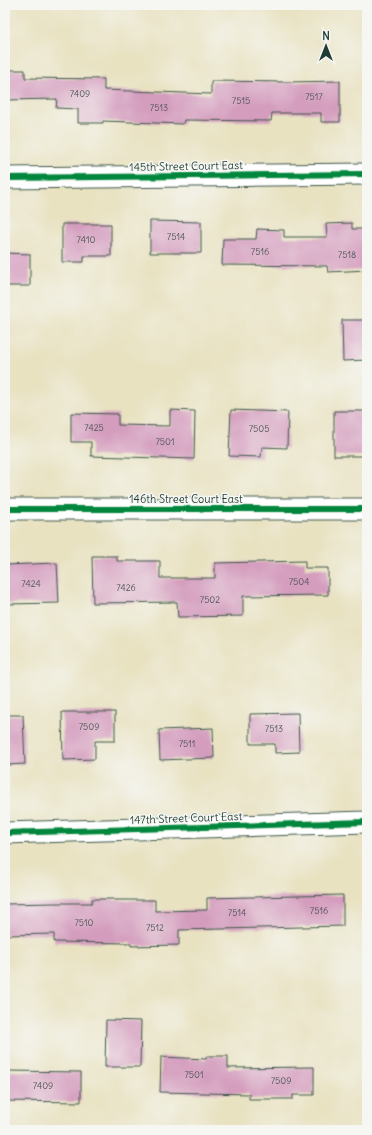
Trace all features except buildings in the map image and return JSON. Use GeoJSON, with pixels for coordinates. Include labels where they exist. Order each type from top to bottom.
{"type":"FeatureCollection","features":[{"type":"Feature","properties":{"kind":"street","name":"145th Street Court East"},"geometry":{"type":"LineString","coordinates":[[5,178],[367,174]]}},
{"type":"Feature","properties":{"kind":"street","name":"146th Street Court East"},"geometry":{"type":"LineString","coordinates":[[5,509],[367,509]]}},
{"type":"Feature","properties":{"kind":"street","name":"147th Street Court East"},"geometry":{"type":"LineString","coordinates":[[5,833],[367,822]]}},
{"type":"Feature","properties":{"kind":"cycle path"},"geometry":{"type":"LineString","coordinates":[[5,178],[367,174]]}},
{"type":"Feature","properties":{"kind":"cycle path"},"geometry":{"type":"LineString","coordinates":[[5,509],[367,509]]}},
{"type":"Feature","properties":{"kind":"cycle path"},"geometry":{"type":"LineString","coordinates":[[5,833],[367,822]]}}]}
